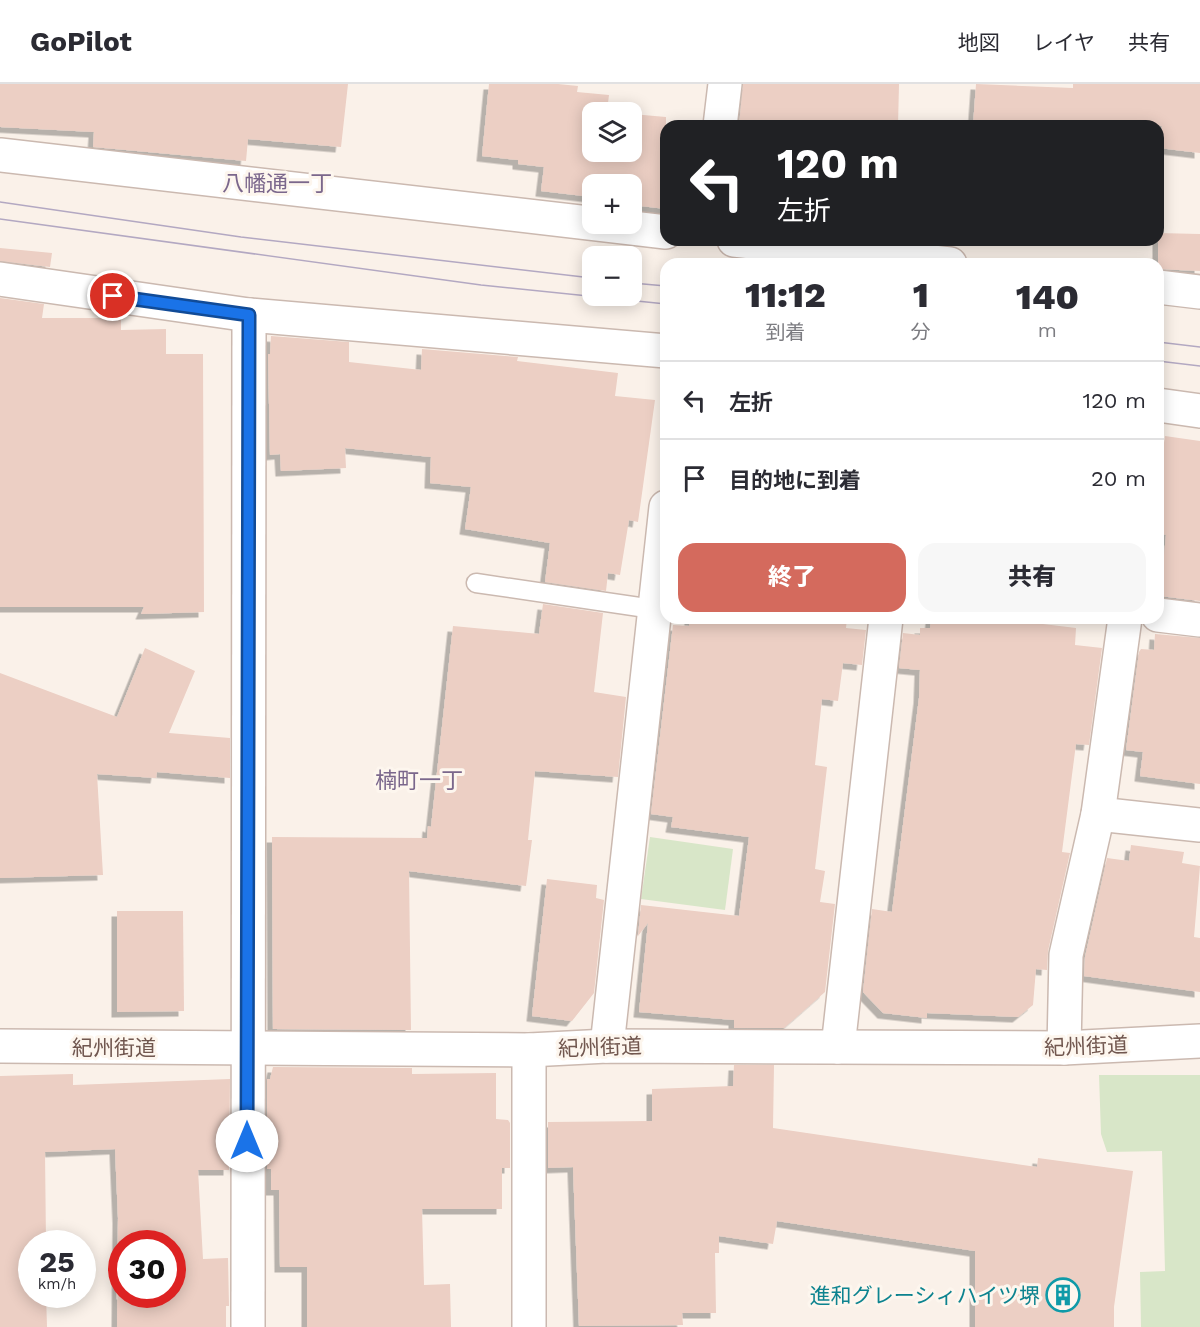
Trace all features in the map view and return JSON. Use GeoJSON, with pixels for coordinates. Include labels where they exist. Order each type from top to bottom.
{"type":"FeatureCollection","features":[{"type":"Feature","properties":{"kind":"street"},"geometry":{"type":"LineString","coordinates":[[721,120],[725,84]]}},
{"type":"Feature","properties":{"kind":"street"},"geometry":{"type":"LineString","coordinates":[[0,155],[660,231]]}},
{"type":"Feature","properties":{"kind":"street"},"geometry":{"type":"LineString","coordinates":[[788,246],[896,258]]}},
{"type":"Feature","properties":{"kind":"street"},"geometry":{"type":"LineString","coordinates":[[0,279],[249,315],[660,350]]}},
{"type":"Feature","properties":{"kind":"street"},"geometry":{"type":"LineString","coordinates":[[1164,288],[1200,292]]}},
{"type":"Feature","properties":{"kind":"street"},"geometry":{"type":"LineString","coordinates":[[248,1327],[246,1048],[249,315]]}},
{"type":"Feature","properties":{"kind":"street"},"geometry":{"type":"LineString","coordinates":[[1164,406],[1200,411]]}},
{"type":"Feature","properties":{"kind":"street"},"geometry":{"type":"LineString","coordinates":[[607,1046],[653,609],[660,575]]}},
{"type":"Feature","properties":{"kind":"street"},"geometry":{"type":"LineString","coordinates":[[1164,616],[1200,620]]}},
{"type":"Feature","properties":{"kind":"street"},"geometry":{"type":"LineString","coordinates":[[838,1047],[885,624]]}},
{"type":"Feature","properties":{"kind":"street"},"geometry":{"type":"LineString","coordinates":[[1064,1048],[1066,955],[1098,814],[1124,624]]}},
{"type":"Feature","properties":{"kind":"street"},"geometry":{"type":"LineString","coordinates":[[1098,814],[1200,825]]}},
{"type":"Feature","properties":{"kind":"street","name":"紀州街道"},"geometry":{"type":"LineString","coordinates":[[0,1046],[529,1050],[607,1046],[1064,1048],[1200,1041]]}},
{"type":"Feature","properties":{"kind":"street"},"geometry":{"type":"LineString","coordinates":[[528,1327],[529,1050]]}},
{"type":"Feature","properties":{"kind":"lane"},"geometry":{"type":"LineString","coordinates":[[476,583],[653,609]]}},
{"type":"Feature","properties":{"kind":"green space"},"geometry":{"type":"Polygon","coordinates":[[[650,837],[733,849],[725,910],[641,899],[650,837]]]}},
{"type":"Feature","properties":{"kind":"green space"},"geometry":{"type":"Polygon","coordinates":[[[1099,1075],[1200,1075],[1200,1327],[1141,1327],[1140,1272],[1165,1271],[1162,1151],[1107,1152],[1101,1134],[1099,1075]]]}},
{"type":"Feature","properties":{"kind":"building"},"geometry":{"type":"Polygon","coordinates":[[[0,84],[348,84],[341,147],[248,139],[246,161],[93,147],[94,132],[0,127],[0,84]]]}},
{"type":"Feature","properties":{"kind":"building"},"geometry":{"type":"Polygon","coordinates":[[[489,84],[558,84],[578,86],[577,92],[609,95],[608,102],[582,102],[582,162],[642,162],[642,115],[666,117],[666,120],[660,120],[660,208],[642,206],[642,174],[582,174],[582,196],[541,191],[544,167],[518,164],[518,160],[482,156],[489,84]]]}},
{"type":"Feature","properties":{"kind":"building"},"geometry":{"type":"Polygon","coordinates":[[[743,84],[899,84],[898,120],[740,120],[743,84]]]}},
{"type":"Feature","properties":{"kind":"building"},"geometry":{"type":"Polygon","coordinates":[[[976,84],[1073,88],[1073,84],[1200,84],[1200,153],[1164,149],[1164,120],[973,120],[976,84]]]}},
{"type":"Feature","properties":{"kind":"building"},"geometry":{"type":"Polygon","coordinates":[[[1164,233],[1200,234],[1200,271],[1164,269],[1164,258],[1158,258],[1158,246],[1164,246],[1164,233]]]}},
{"type":"Feature","properties":{"kind":"building"},"geometry":{"type":"Polygon","coordinates":[[[0,248],[52,253],[50,267],[0,261],[0,248]]]}},
{"type":"Feature","properties":{"kind":"building"},"geometry":{"type":"Polygon","coordinates":[[[0,298],[44,304],[42,318],[121,318],[121,330],[166,329],[166,354],[203,354],[204,612],[141,614],[144,607],[0,607],[0,298]]]}},
{"type":"Feature","properties":{"kind":"building"},"geometry":{"type":"Polygon","coordinates":[[[271,336],[349,342],[349,362],[421,370],[422,349],[518,357],[517,361],[618,373],[615,396],[655,400],[638,522],[629,520],[620,575],[608,573],[606,591],[545,582],[550,543],[465,529],[471,487],[430,483],[431,457],[345,448],[346,468],[281,471],[280,454],[270,455],[268,354],[270,354],[271,336]]]}},
{"type":"Feature","properties":{"kind":"building"},"geometry":{"type":"Polygon","coordinates":[[[1165,436],[1200,441],[1200,601],[1164,596],[1166,535],[1164,534],[1165,436]]]}},
{"type":"Feature","properties":{"kind":"building"},"geometry":{"type":"Polygon","coordinates":[[[543,604],[603,613],[594,692],[626,697],[618,777],[535,771],[528,840],[532,840],[526,886],[409,871],[411,1030],[273,1029],[272,837],[427,838],[428,826],[431,827],[453,626],[539,634],[543,604]]]}},
{"type":"Feature","properties":{"kind":"building"},"geometry":{"type":"Polygon","coordinates":[[[689,624],[846,624],[846,628],[866,630],[862,665],[843,663],[838,701],[822,699],[815,765],[827,767],[815,869],[825,871],[820,902],[835,904],[825,992],[784,1028],[734,1028],[734,1020],[639,1012],[648,923],[638,936],[641,905],[739,916],[749,837],[671,827],[673,817],[651,814],[673,625],[689,626],[689,624]]]}},
{"type":"Feature","properties":{"kind":"building"},"geometry":{"type":"Polygon","coordinates":[[[930,624],[1043,624],[1076,628],[1075,645],[1102,648],[1089,745],[1076,744],[1062,852],[1070,853],[1048,951],[1047,970],[1036,969],[1033,1005],[1018,1017],[927,1013],[927,1018],[883,1013],[863,992],[872,909],[892,912],[919,698],[920,670],[899,668],[903,633],[920,635],[920,628],[930,628],[930,624]]]}},
{"type":"Feature","properties":{"kind":"building"},"geometry":{"type":"Polygon","coordinates":[[[1155,634],[1200,638],[1200,784],[1140,776],[1143,752],[1126,750],[1139,652],[1141,649],[1154,650],[1155,634]]]}},
{"type":"Feature","properties":{"kind":"building"},"geometry":{"type":"Polygon","coordinates":[[[145,648],[195,671],[169,733],[230,738],[230,778],[157,772],[156,778],[97,774],[103,875],[0,878],[0,673],[117,717],[145,648]]]}},
{"type":"Feature","properties":{"kind":"building"},"geometry":{"type":"Polygon","coordinates":[[[1131,845],[1184,852],[1182,863],[1200,866],[1194,937],[1200,938],[1200,992],[1084,976],[1085,957],[1107,858],[1129,861],[1131,845]]]}},
{"type":"Feature","properties":{"kind":"building"},"geometry":{"type":"Polygon","coordinates":[[[547,879],[597,885],[596,898],[604,900],[594,993],[572,1021],[532,1016],[547,879]]]}},
{"type":"Feature","properties":{"kind":"building"},"geometry":{"type":"Polygon","coordinates":[[[117,911],[183,911],[184,1011],[117,1012],[117,911]]]}},
{"type":"Feature","properties":{"kind":"building"},"geometry":{"type":"Polygon","coordinates":[[[734,1065],[774,1065],[773,1128],[1037,1167],[1038,1158],[1133,1171],[1114,1307],[1114,1327],[975,1327],[975,1251],[777,1221],[773,1244],[719,1236],[719,1253],[715,1253],[716,1313],[682,1313],[683,1325],[579,1326],[573,1167],[548,1168],[548,1122],[652,1121],[652,1089],[733,1086],[734,1065]]]}},
{"type":"Feature","properties":{"kind":"building"},"geometry":{"type":"Polygon","coordinates":[[[273,1067],[412,1068],[412,1074],[496,1073],[496,1119],[508,1120],[510,1123],[510,1168],[502,1168],[502,1209],[422,1209],[424,1285],[450,1284],[451,1327],[307,1327],[307,1267],[280,1267],[279,1190],[271,1190],[271,1169],[267,1169],[267,1079],[270,1079],[273,1067]]]}},
{"type":"Feature","properties":{"kind":"building"},"geometry":{"type":"Polygon","coordinates":[[[73,1074],[73,1085],[230,1079],[229,1170],[198,1170],[203,1259],[228,1258],[229,1306],[226,1306],[226,1327],[117,1327],[117,1308],[186,1308],[186,1230],[118,1230],[115,1149],[45,1152],[46,1230],[18,1230],[18,1308],[46,1308],[47,1327],[0,1327],[0,1076],[73,1074]]]}},
{"type":"Feature","properties":{"kind":"tram line"},"geometry":{"type":"LineString","coordinates":[[0,202],[241,237],[582,277]]}},
{"type":"Feature","properties":{"kind":"tram line"},"geometry":{"type":"LineString","coordinates":[[0,219],[481,285],[660,303]]}},
{"type":"Feature","properties":{"kind":"tram line"},"geometry":{"type":"LineString","coordinates":[[642,284],[660,285]]}},
{"type":"Feature","properties":{"kind":"tram line"},"geometry":{"type":"LineString","coordinates":[[1164,343],[1200,347]]}},
{"type":"Feature","properties":{"kind":"tram line"},"geometry":{"type":"LineString","coordinates":[[1164,362],[1200,366]]}},
{"type":"Feature","properties":{"kind":"place","name":"進和グレーシィハイツ堺"},"geometry":{"type":"Point","coordinates":[1063,1295]}},
{"type":"Feature","properties":{"kind":"district","name":"八幡通一丁"},"geometry":{"type":"Point","coordinates":[277,183]}},
{"type":"Feature","properties":{"kind":"district","name":"楠町一丁"},"geometry":{"type":"Point","coordinates":[419,780]}},
{"type":"Feature","properties":{"kind":"route"},"geometry":{"type":"LineString","coordinates":[[113,296],[249,315],[247,1141]]}}]}
